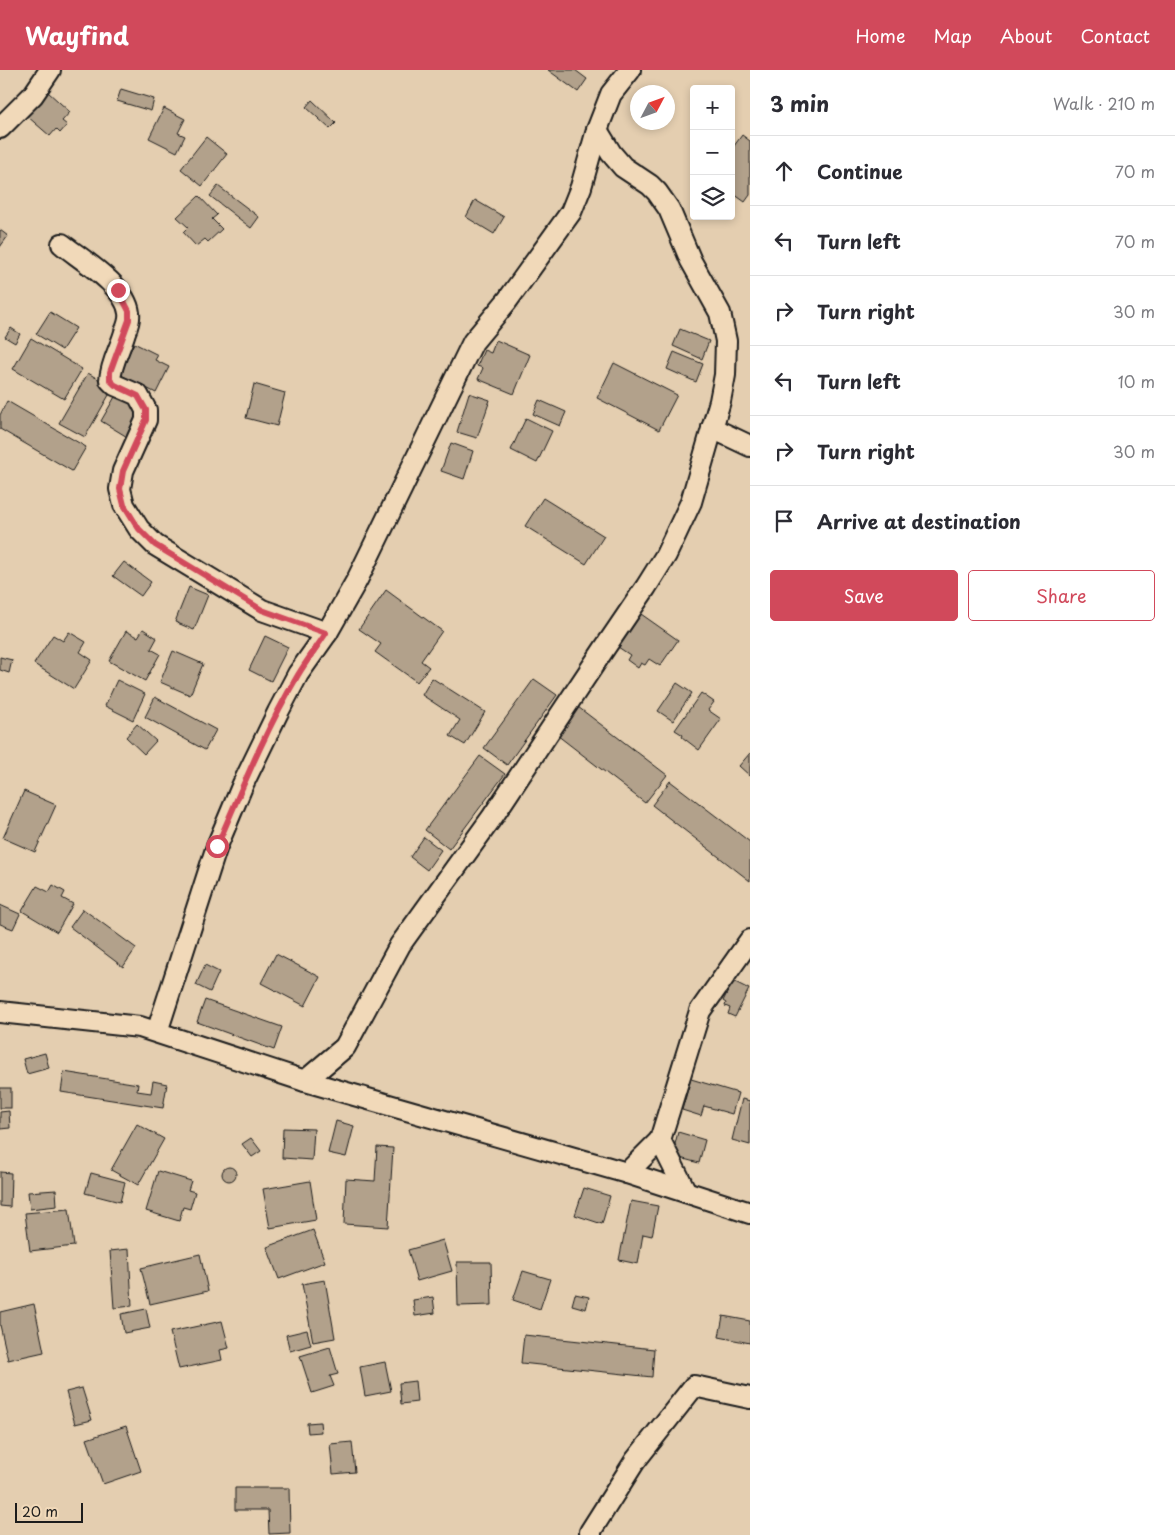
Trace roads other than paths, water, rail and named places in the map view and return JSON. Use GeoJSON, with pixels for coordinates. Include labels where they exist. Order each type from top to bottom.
{"type":"FeatureCollection","features":[{"type":"Feature","properties":{"kind":"street"},"geometry":{"type":"LineString","coordinates":[[0,128],[33,95],[50,70]]}},
{"type":"Feature","properties":{"kind":"street"},"geometry":{"type":"LineString","coordinates":[[157,1032],[217,846],[278,712],[298,674],[326,633],[357,580],[473,342],[507,301],[571,212],[581,187],[597,130],[611,94],[630,70]]}},
{"type":"Feature","properties":{"kind":"street"},"geometry":{"type":"LineString","coordinates":[[305,1081],[345,1047],[400,945],[493,816],[666,556],[691,502],[720,401],[725,375],[726,341],[720,313],[691,261],[668,209],[657,192],[623,167],[610,152],[597,130]]}},
{"type":"Feature","properties":{"kind":"street"},"geometry":{"type":"LineString","coordinates":[[62,244],[110,282],[125,300],[129,311],[129,320],[110,372],[110,380],[115,385],[138,396],[146,410],[146,420],[123,471],[120,489],[124,505],[139,529],[155,545],[262,610],[326,633]]}},
{"type":"Feature","properties":{"kind":"street"},"geometry":{"type":"LineString","coordinates":[[712,428],[750,446]]}},
{"type":"Feature","properties":{"kind":"street"},"geometry":{"type":"LineString","coordinates":[[628,1173],[660,1140],[700,1011],[750,940]]}},
{"type":"Feature","properties":{"kind":"street"},"geometry":{"type":"LineString","coordinates":[[0,1012],[140,1027],[305,1081],[628,1173],[750,1213]]}},
{"type":"Feature","properties":{"kind":"street"},"geometry":{"type":"LineString","coordinates":[[660,1140],[686,1192]]}},
{"type":"Feature","properties":{"kind":"street"},"geometry":{"type":"LineString","coordinates":[[591,1535],[590,1532],[635,1461],[694,1386],[750,1398]]}}]}
